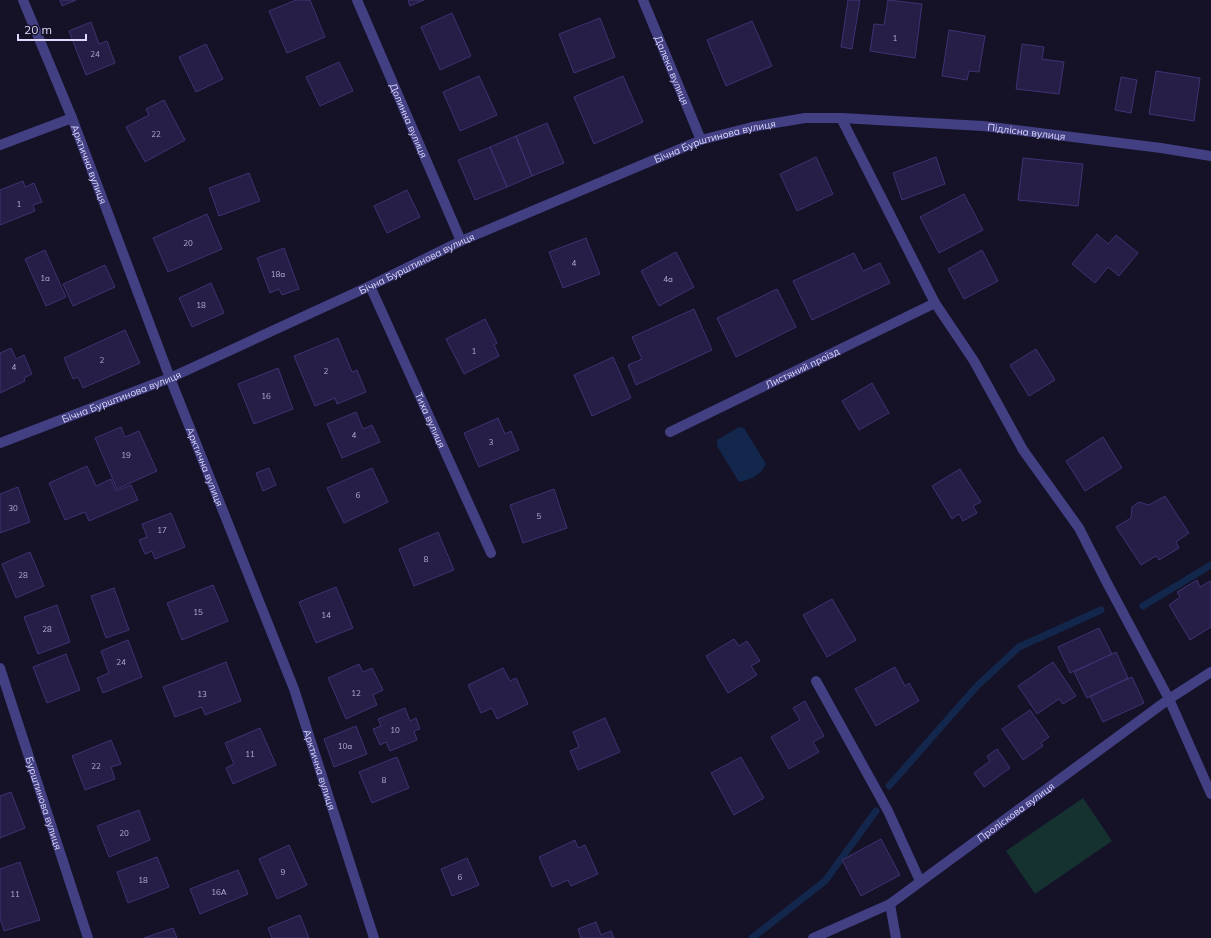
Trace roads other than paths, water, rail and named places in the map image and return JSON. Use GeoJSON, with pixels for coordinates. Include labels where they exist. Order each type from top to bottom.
{"type":"FeatureCollection","features":[{"type":"Feature","properties":{"kind":"street","name":"Арктична вулиця"},"geometry":{"type":"LineString","coordinates":[[23,0],[72,118],[170,378],[294,689],[374,938]]}},
{"type":"Feature","properties":{"kind":"street","name":"Долинна вулиця"},"geometry":{"type":"LineString","coordinates":[[357,0],[461,241]]}},
{"type":"Feature","properties":{"kind":"street","name":"Далека вулиця"},"geometry":{"type":"LineString","coordinates":[[643,0],[701,140]]}},
{"type":"Feature","properties":{"kind":"street"},"geometry":{"type":"LineString","coordinates":[[0,145],[72,118]]}},
{"type":"Feature","properties":{"kind":"street","name":"Бічна Бурштинова вулиця"},"geometry":{"type":"LineString","coordinates":[[0,443],[170,378],[370,286],[461,241],[701,140],[752,127],[805,118],[842,118]]}},
{"type":"Feature","properties":{"kind":"street"},"geometry":{"type":"LineString","coordinates":[[842,118],[935,303],[974,361],[1023,450],[1079,528],[1170,699],[1211,794]]}},
{"type":"Feature","properties":{"kind":"street","name":"Підлісна вулиця"},"geometry":{"type":"LineString","coordinates":[[842,118],[983,126],[1153,147],[1211,156]]}},
{"type":"Feature","properties":{"kind":"street","name":"Тиха вулиця"},"geometry":{"type":"LineString","coordinates":[[370,286],[491,553]]}},
{"type":"Feature","properties":{"kind":"street","name":"Листяний проїзд"},"geometry":{"type":"LineString","coordinates":[[670,432],[935,303]]}},
{"type":"Feature","properties":{"kind":"street","name":"Бурштинова вулиця"},"geometry":{"type":"LineString","coordinates":[[0,668],[88,938]]}},
{"type":"Feature","properties":{"kind":"street","name":"Проліскова вулиця"},"geometry":{"type":"LineString","coordinates":[[813,938],[890,904],[1170,699],[1211,672]]}},
{"type":"Feature","properties":{"kind":"street"},"geometry":{"type":"LineString","coordinates":[[816,681],[888,811],[920,881]]}},
{"type":"Feature","properties":{"kind":"street"},"geometry":{"type":"LineString","coordinates":[[890,904],[896,938]]}},
{"type":"Feature","properties":{"kind":"water"},"geometry":{"type":"Polygon","coordinates":[[[739,427],[744,428],[766,464],[764,468],[755,476],[739,482],[717,446],[717,440],[739,427]]]}},
{"type":"Feature","properties":{"kind":"waterway"},"geometry":{"type":"LineString","coordinates":[[1143,606],[1211,565]]}},
{"type":"Feature","properties":{"kind":"waterway"},"geometry":{"type":"LineString","coordinates":[[889,786],[977,686],[1019,647],[1101,610]]}},
{"type":"Feature","properties":{"kind":"waterway"},"geometry":{"type":"LineString","coordinates":[[752,938],[825,881],[876,811]]}}]}
